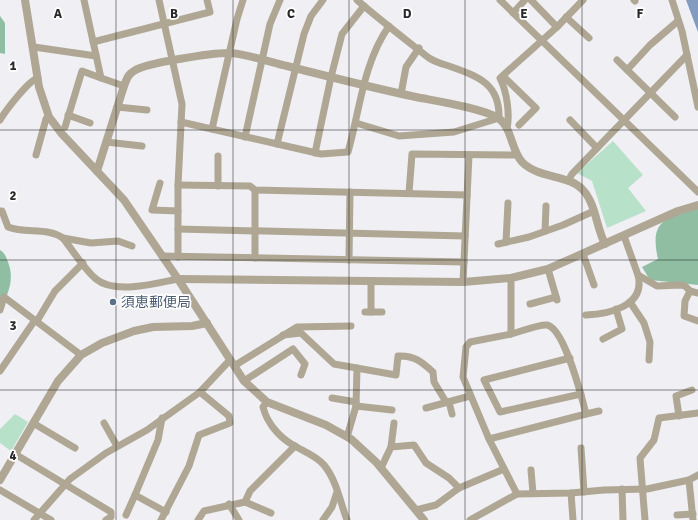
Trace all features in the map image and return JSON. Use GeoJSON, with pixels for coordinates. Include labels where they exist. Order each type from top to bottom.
{"type":"FeatureCollection","features":[{"type":"Feature","properties":{"kind":"street"},"geometry":{"type":"LineString","coordinates":[[25,0],[42,99],[49,117],[62,134],[124,200],[178,279],[244,381],[267,402],[326,425],[347,437],[366,452],[381,468],[424,520]]}},
{"type":"Feature","properties":{"kind":"street"},"geometry":{"type":"LineString","coordinates":[[93,0],[84,1],[101,78]]}},
{"type":"Feature","properties":{"kind":"street"},"geometry":{"type":"LineString","coordinates":[[159,0],[182,104],[178,185],[178,257]]}},
{"type":"Feature","properties":{"kind":"street"},"geometry":{"type":"LineString","coordinates":[[93,42],[210,12],[207,0]]}},
{"type":"Feature","properties":{"kind":"street"},"geometry":{"type":"LineString","coordinates":[[212,130],[229,52],[243,0]]}},
{"type":"Feature","properties":{"kind":"street"},"geometry":{"type":"LineString","coordinates":[[245,137],[270,24],[280,0]]}},
{"type":"Feature","properties":{"kind":"street"},"geometry":{"type":"LineString","coordinates":[[277,144],[304,34],[311,16],[323,0]]}},
{"type":"Feature","properties":{"kind":"street"},"geometry":{"type":"LineString","coordinates":[[357,0],[435,62],[475,75],[486,83],[496,98],[499,118]]}},
{"type":"Feature","properties":{"kind":"street"},"geometry":{"type":"LineString","coordinates":[[500,0],[698,192]]}},
{"type":"Feature","properties":{"kind":"street"},"geometry":{"type":"LineString","coordinates":[[514,13],[525,0]]}},
{"type":"Feature","properties":{"kind":"street"},"geometry":{"type":"LineString","coordinates":[[531,0],[557,27]]}},
{"type":"Feature","properties":{"kind":"street"},"geometry":{"type":"LineString","coordinates":[[507,129],[509,121],[503,85],[500,78],[557,27],[581,0]]}},
{"type":"Feature","properties":{"kind":"street"},"geometry":{"type":"LineString","coordinates":[[672,0],[687,54],[698,107]]}},
{"type":"Feature","properties":{"kind":"street"},"geometry":{"type":"LineString","coordinates":[[315,153],[331,77],[342,34],[364,6]]}},
{"type":"Feature","properties":{"kind":"street"},"geometry":{"type":"LineString","coordinates":[[566,18],[588,38]]}},
{"type":"Feature","properties":{"kind":"street"},"geometry":{"type":"LineString","coordinates":[[627,70],[650,45],[678,21]]}},
{"type":"Feature","properties":{"kind":"street"},"geometry":{"type":"LineString","coordinates":[[180,122],[315,153],[348,152],[356,123],[363,85],[380,40],[389,26]]}},
{"type":"Feature","properties":{"kind":"street"},"geometry":{"type":"LineString","coordinates":[[34,47],[96,56]]}},
{"type":"Feature","properties":{"kind":"street"},"geometry":{"type":"LineString","coordinates":[[401,94],[406,67],[419,48]]}},
{"type":"Feature","properties":{"kind":"street"},"geometry":{"type":"LineString","coordinates":[[97,171],[124,86],[128,76],[133,71],[139,68],[173,61],[229,52],[488,114],[499,118],[507,129],[516,155],[523,163],[536,172],[568,181],[582,188],[594,211],[601,236],[605,244]]}},
{"type":"Feature","properties":{"kind":"street"},"geometry":{"type":"LineString","coordinates":[[568,181],[572,174],[651,94],[687,54]]}},
{"type":"Feature","properties":{"kind":"street"},"geometry":{"type":"LineString","coordinates":[[617,60],[675,117]]}},
{"type":"Feature","properties":{"kind":"street"},"geometry":{"type":"LineString","coordinates":[[65,127],[82,71],[124,86]]}},
{"type":"Feature","properties":{"kind":"street"},"geometry":{"type":"LineString","coordinates":[[503,76],[536,108],[519,125]]}},
{"type":"Feature","properties":{"kind":"street"},"geometry":{"type":"LineString","coordinates":[[0,120],[24,89],[33,80],[38,78]]}},
{"type":"Feature","properties":{"kind":"street"},"geometry":{"type":"LineString","coordinates":[[117,107],[147,110]]}},
{"type":"Feature","properties":{"kind":"street"},"geometry":{"type":"LineString","coordinates":[[68,115],[90,123]]}},
{"type":"Feature","properties":{"kind":"street"},"geometry":{"type":"LineString","coordinates":[[36,155],[46,119],[49,117]]}},
{"type":"Feature","properties":{"kind":"street"},"geometry":{"type":"LineString","coordinates":[[356,123],[399,136],[454,132],[499,118]]}},
{"type":"Feature","properties":{"kind":"street"},"geometry":{"type":"LineString","coordinates":[[570,120],[597,148]]}},
{"type":"Feature","properties":{"kind":"street"},"geometry":{"type":"LineString","coordinates":[[106,142],[142,146]]}},
{"type":"Feature","properties":{"kind":"street"},"geometry":{"type":"LineString","coordinates":[[410,194],[412,154],[516,155]]}},
{"type":"Feature","properties":{"kind":"street"},"geometry":{"type":"LineString","coordinates":[[463,282],[469,155]]}},
{"type":"Feature","properties":{"kind":"street"},"geometry":{"type":"LineString","coordinates":[[218,156],[218,186]]}},
{"type":"Feature","properties":{"kind":"street"},"geometry":{"type":"LineString","coordinates":[[160,183],[152,210],[178,211]]}},
{"type":"Feature","properties":{"kind":"street"},"geometry":{"type":"LineString","coordinates":[[178,185],[250,186],[255,190],[467,195]]}},
{"type":"Feature","properties":{"kind":"street"},"geometry":{"type":"LineString","coordinates":[[255,190],[255,258]]}},
{"type":"Feature","properties":{"kind":"street"},"geometry":{"type":"LineString","coordinates":[[349,260],[350,192]]}},
{"type":"Feature","properties":{"kind":"street"},"geometry":{"type":"LineString","coordinates":[[508,204],[502,243],[563,225],[594,211]]}},
{"type":"Feature","properties":{"kind":"street"},"geometry":{"type":"LineString","coordinates":[[0,210],[8,227],[18,231],[45,231],[58,234],[63,238],[97,280],[111,286],[132,287],[178,279],[463,282],[511,278],[548,269],[678,211],[698,205]]}},
{"type":"Feature","properties":{"kind":"street"},"geometry":{"type":"LineString","coordinates":[[545,231],[546,206]]}},
{"type":"Feature","properties":{"kind":"street"},"geometry":{"type":"LineString","coordinates":[[178,229],[465,236]]}},
{"type":"Feature","properties":{"kind":"street"},"geometry":{"type":"LineString","coordinates":[[586,315],[604,313],[616,309],[630,302],[639,289],[638,275],[624,236]]}},
{"type":"Feature","properties":{"kind":"street"},"geometry":{"type":"LineString","coordinates":[[63,238],[91,243],[118,241],[132,246]]}},
{"type":"Feature","properties":{"kind":"street"},"geometry":{"type":"LineString","coordinates":[[583,254],[594,285]]}},
{"type":"Feature","properties":{"kind":"street"},"geometry":{"type":"LineString","coordinates":[[162,256],[464,262]]}},
{"type":"Feature","properties":{"kind":"street"},"geometry":{"type":"LineString","coordinates":[[0,371],[56,291],[83,263]]}},
{"type":"Feature","properties":{"kind":"street"},"geometry":{"type":"LineString","coordinates":[[530,304],[557,298],[548,269]]}},
{"type":"Feature","properties":{"kind":"street"},"geometry":{"type":"LineString","coordinates":[[638,275],[657,286],[681,285],[685,286],[690,291],[698,293]]}},
{"type":"Feature","properties":{"kind":"street"},"geometry":{"type":"LineString","coordinates":[[511,278],[511,334]]}},
{"type":"Feature","properties":{"kind":"street"},"geometry":{"type":"LineString","coordinates":[[372,281],[368,312],[382,312]]}},
{"type":"Feature","properties":{"kind":"street"},"geometry":{"type":"LineString","coordinates":[[690,291],[685,301],[686,310],[684,316],[698,321]]}},
{"type":"Feature","properties":{"kind":"street"},"geometry":{"type":"LineString","coordinates":[[0,310],[4,297],[81,355]]}},
{"type":"Feature","properties":{"kind":"street"},"geometry":{"type":"LineString","coordinates":[[630,302],[644,323],[650,342],[649,360]]}},
{"type":"Feature","properties":{"kind":"street"},"geometry":{"type":"LineString","coordinates":[[603,339],[622,329],[616,309]]}},
{"type":"Feature","properties":{"kind":"street"},"geometry":{"type":"LineString","coordinates":[[0,480],[58,381],[81,355],[102,343],[134,330],[153,327],[192,326],[207,323]]}},
{"type":"Feature","properties":{"kind":"street"},"geometry":{"type":"LineString","coordinates":[[517,494],[489,438],[463,377],[466,347],[470,342],[546,325],[553,328],[570,358],[586,414]]}},
{"type":"Feature","properties":{"kind":"street"},"geometry":{"type":"LineString","coordinates":[[34,520],[70,479],[117,446],[147,430],[200,392],[232,363],[297,327],[352,326]]}},
{"type":"Feature","properties":{"kind":"street"},"geometry":{"type":"LineString","coordinates":[[283,335],[301,333],[334,364],[396,375],[398,356],[411,356],[424,363],[433,372],[434,382],[447,402],[452,414]]}},
{"type":"Feature","properties":{"kind":"street"},"geometry":{"type":"LineString","coordinates":[[244,381],[293,350],[305,364],[301,375]]}},
{"type":"Feature","properties":{"kind":"street"},"geometry":{"type":"LineString","coordinates":[[570,358],[484,380],[500,412],[581,394]]}},
{"type":"Feature","properties":{"kind":"street"},"geometry":{"type":"LineString","coordinates":[[347,437],[356,404],[357,368]]}},
{"type":"Feature","properties":{"kind":"street"},"geometry":{"type":"LineString","coordinates":[[679,416],[676,396],[692,390]]}},
{"type":"Feature","properties":{"kind":"street"},"geometry":{"type":"LineString","coordinates":[[162,520],[189,466],[199,435],[230,423],[229,416],[200,392]]}},
{"type":"Feature","properties":{"kind":"street"},"geometry":{"type":"LineString","coordinates":[[426,408],[470,396]]}},
{"type":"Feature","properties":{"kind":"street"},"geometry":{"type":"LineString","coordinates":[[332,398],[392,410]]}},
{"type":"Feature","properties":{"kind":"street"},"geometry":{"type":"LineString","coordinates":[[267,402],[263,407],[267,420],[295,446],[316,458],[324,465],[338,490],[347,520]]}},
{"type":"Feature","properties":{"kind":"street"},"geometry":{"type":"LineString","coordinates":[[489,438],[599,411]]}},
{"type":"Feature","properties":{"kind":"street"},"geometry":{"type":"LineString","coordinates":[[645,520],[640,458],[654,440],[659,418],[698,413]]}},
{"type":"Feature","properties":{"kind":"street"},"geometry":{"type":"LineString","coordinates":[[126,515],[158,440],[162,418]]}},
{"type":"Feature","properties":{"kind":"street"},"geometry":{"type":"LineString","coordinates":[[33,423],[74,448]]}},
{"type":"Feature","properties":{"kind":"street"},"geometry":{"type":"LineString","coordinates":[[104,423],[117,446]]}},
{"type":"Feature","properties":{"kind":"street"},"geometry":{"type":"LineString","coordinates":[[381,468],[391,447],[394,423]]}},
{"type":"Feature","properties":{"kind":"street"},"geometry":{"type":"LineString","coordinates":[[391,447],[414,445],[426,463],[449,478],[459,488]]}},
{"type":"Feature","properties":{"kind":"street"},"geometry":{"type":"LineString","coordinates":[[245,502],[250,491],[295,446]]}},
{"type":"Feature","properties":{"kind":"street"},"geometry":{"type":"LineString","coordinates":[[581,448],[584,492]]}},
{"type":"Feature","properties":{"kind":"street"},"geometry":{"type":"LineString","coordinates":[[15,454],[111,512],[112,517],[106,520]]}},
{"type":"Feature","properties":{"kind":"street"},"geometry":{"type":"LineString","coordinates":[[416,510],[436,505],[459,488],[504,469]]}},
{"type":"Feature","properties":{"kind":"street"},"geometry":{"type":"LineString","coordinates":[[531,470],[532,493]]}},
{"type":"Feature","properties":{"kind":"street"},"geometry":{"type":"LineString","coordinates":[[470,520],[517,494],[571,493],[658,487],[689,480],[698,475]]}},
{"type":"Feature","properties":{"kind":"street"},"geometry":{"type":"LineString","coordinates":[[677,515],[693,517],[689,480]]}},
{"type":"Feature","properties":{"kind":"street"},"geometry":{"type":"LineString","coordinates":[[622,489],[623,520]]}},
{"type":"Feature","properties":{"kind":"street"},"geometry":{"type":"LineString","coordinates":[[0,490],[51,520]]}},
{"type":"Feature","properties":{"kind":"street"},"geometry":{"type":"LineString","coordinates":[[323,520],[332,507],[338,490]]}},
{"type":"Feature","properties":{"kind":"street"},"geometry":{"type":"LineString","coordinates":[[571,493],[573,520]]}},
{"type":"Feature","properties":{"kind":"street"},"geometry":{"type":"LineString","coordinates":[[135,495],[166,512]]}},
{"type":"Feature","properties":{"kind":"street"},"geometry":{"type":"LineString","coordinates":[[198,520],[204,511],[229,504],[245,502],[271,513]]}},
{"type":"Feature","properties":{"kind":"street"},"geometry":{"type":"LineString","coordinates":[[229,504],[239,520]]}},
{"type":"Feature","properties":{"kind":"green space"},"geometry":{"type":"Polygon","coordinates":[[[0,16],[5,23],[5,54],[0,53],[0,16]]]}},
{"type":"Feature","properties":{"kind":"green space"},"geometry":{"type":"Polygon","coordinates":[[[613,141],[643,175],[628,188],[646,211],[607,228],[592,181],[577,173],[613,141]]]}},
{"type":"Feature","properties":{"kind":"green space"},"geometry":{"type":"Polygon","coordinates":[[[698,208],[698,285],[650,280],[642,267],[658,259],[656,236],[658,228],[669,218],[698,208]]]}},
{"type":"Feature","properties":{"kind":"green space"},"geometry":{"type":"Polygon","coordinates":[[[0,250],[6,257],[10,269],[11,281],[8,293],[0,310],[0,250]]]}},
{"type":"Feature","properties":{"kind":"green space"},"geometry":{"type":"Polygon","coordinates":[[[15,414],[28,422],[11,451],[0,443],[0,429],[15,414]]]}},
{"type":"Feature","properties":{"kind":"water"},"geometry":{"type":"Polygon","coordinates":[[[686,0],[698,0],[698,32],[686,0]]]}},
{"type":"Feature","properties":{"kind":"place","name":"須恵郵便局"},"geometry":{"type":"Point","coordinates":[113,302]}}]}
